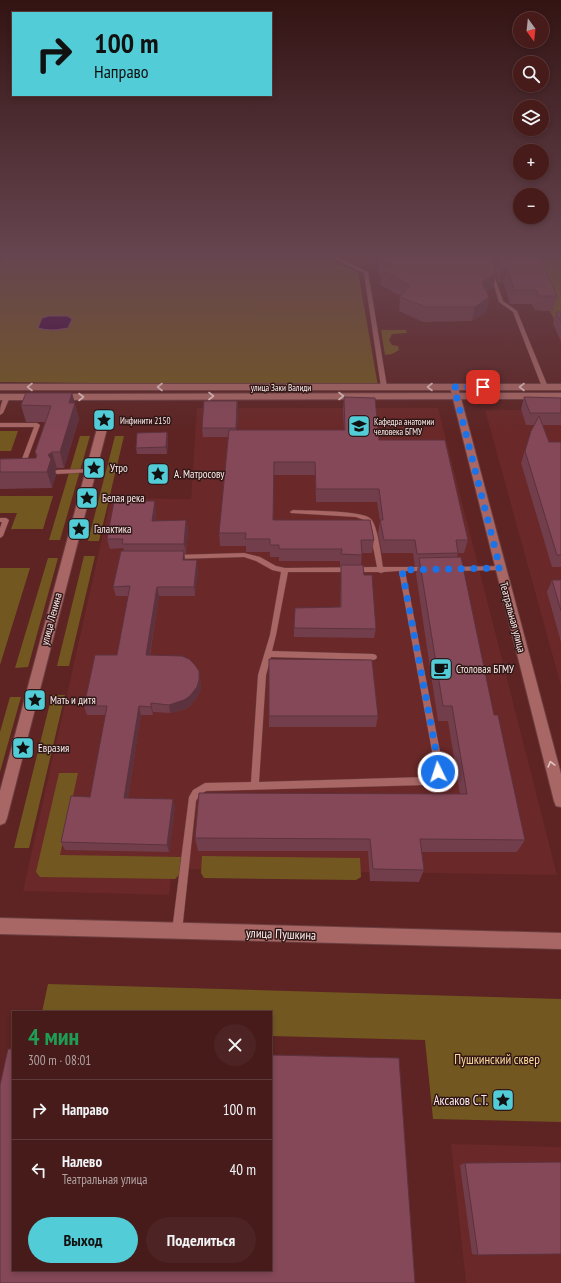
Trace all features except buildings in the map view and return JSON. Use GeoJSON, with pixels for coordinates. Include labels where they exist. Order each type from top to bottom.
{"type":"FeatureCollection","features":[{"type":"Feature","properties":{"kind":"main road","name":"улица Заки Валиди"},"geometry":{"type":"LineString","coordinates":[[0,387],[561,387]]}},
{"type":"Feature","properties":{"kind":"main road","name":"Театральная улица"},"geometry":{"type":"LineString","coordinates":[[454,387],[561,801]]}},
{"type":"Feature","properties":{"kind":"main road","name":"улица Заки Валиди"},"geometry":{"type":"LineString","coordinates":[[3,396],[561,396]]}},
{"type":"Feature","properties":{"kind":"main road","name":"улица Ленина"},"geometry":{"type":"LineString","coordinates":[[0,818],[104,421]]}},
{"type":"Feature","properties":{"kind":"main road","name":"улица Пушкина"},"geometry":{"type":"LineString","coordinates":[[0,926],[561,942]]}},
{"type":"Feature","properties":{"kind":"lane"},"geometry":{"type":"LineString","coordinates":[[372,313],[384,387]]}},
{"type":"Feature","properties":{"kind":"lane"},"geometry":{"type":"LineString","coordinates":[[516,313],[545,387]]}},
{"type":"Feature","properties":{"kind":"lane"},"geometry":{"type":"LineString","coordinates":[[0,413],[3,396]]}},
{"type":"Feature","properties":{"kind":"lane"},"geometry":{"type":"LineString","coordinates":[[0,425],[37,425],[20,472],[26,472]]}},
{"type":"Feature","properties":{"kind":"lane"},"geometry":{"type":"LineString","coordinates":[[57,472],[90,471]]}},
{"type":"Feature","properties":{"kind":"lane"},"geometry":{"type":"LineString","coordinates":[[294,512],[356,515],[366,517],[370,520],[372,526],[381,571]]}},
{"type":"Feature","properties":{"kind":"lane"},"geometry":{"type":"LineString","coordinates":[[0,520],[6,520],[0,536]]}},
{"type":"Feature","properties":{"kind":"lane"},"geometry":{"type":"LineString","coordinates":[[171,557],[244,555],[258,559],[274,568],[285,570],[381,571],[430,569]]}},
{"type":"Feature","properties":{"kind":"lane"},"geometry":{"type":"LineString","coordinates":[[444,569],[500,568]]}},
{"type":"Feature","properties":{"kind":"lane"},"geometry":{"type":"LineString","coordinates":[[256,786],[262,675],[273,635],[285,570]]}},
{"type":"Feature","properties":{"kind":"lane"},"geometry":{"type":"LineString","coordinates":[[177,931],[192,800],[196,793],[205,787],[426,781],[433,778],[438,772],[438,762],[402,570]]}},
{"type":"Feature","properties":{"kind":"lane"},"geometry":{"type":"LineString","coordinates":[[267,654],[373,657]]}},
{"type":"Feature","properties":{"kind":"shaded area"},"geometry":{"type":"Polygon","coordinates":[[[49,316],[67,316],[72,319],[68,328],[46,330],[38,328],[42,318],[49,316]]]}},
{"type":"Feature","properties":{"kind":"shaded area"},"geometry":{"type":"Polygon","coordinates":[[[197,408],[438,408],[557,875],[172,869],[169,895],[23,891],[111,498],[191,499],[197,408]]]}},
{"type":"Feature","properties":{"kind":"shaded area"},"geometry":{"type":"Polygon","coordinates":[[[485,410],[561,410],[561,686],[485,410]]]}},
{"type":"Feature","properties":{"kind":"shaded area"},"geometry":{"type":"Polygon","coordinates":[[[451,1144],[561,1147],[561,1283],[466,1283],[451,1144]]]}},
{"type":"Feature","properties":{"kind":"green space"},"geometry":{"type":"Polygon","coordinates":[[[0,313],[365,313],[378,386],[0,382],[0,313]]]}},
{"type":"Feature","properties":{"kind":"green space"},"geometry":{"type":"Polygon","coordinates":[[[551,313],[561,313],[561,341],[553,323],[556,323],[551,313]]]}},
{"type":"Feature","properties":{"kind":"green space"},"geometry":{"type":"Polygon","coordinates":[[[381,330],[406,330],[407,333],[392,334],[389,340],[392,345],[398,346],[399,350],[392,354],[385,355],[381,330]]]}},
{"type":"Feature","properties":{"kind":"green space"},"geometry":{"type":"Polygon","coordinates":[[[0,431],[18,431],[11,451],[0,451],[0,431]]]}},
{"type":"Feature","properties":{"kind":"green space"},"geometry":{"type":"Polygon","coordinates":[[[80,436],[90,436],[60,540],[49,540],[80,436]]]}},
{"type":"Feature","properties":{"kind":"green space"},"geometry":{"type":"Polygon","coordinates":[[[115,436],[124,436],[99,541],[88,541],[115,436]]]}},
{"type":"Feature","properties":{"kind":"green space"},"geometry":{"type":"Polygon","coordinates":[[[0,496],[53,496],[43,529],[11,529],[17,513],[0,513],[0,496]]]}},
{"type":"Feature","properties":{"kind":"green space"},"geometry":{"type":"Polygon","coordinates":[[[84,556],[95,556],[69,666],[57,666],[84,556]]]}},
{"type":"Feature","properties":{"kind":"green space"},"geometry":{"type":"Polygon","coordinates":[[[48,558],[58,558],[28,667],[15,668],[48,558]]]}},
{"type":"Feature","properties":{"kind":"green space"},"geometry":{"type":"Polygon","coordinates":[[[0,568],[30,568],[0,665],[0,568]]]}},
{"type":"Feature","properties":{"kind":"green space"},"geometry":{"type":"Polygon","coordinates":[[[52,695],[65,695],[29,848],[14,848],[52,695]]]}},
{"type":"Feature","properties":{"kind":"green space"},"geometry":{"type":"Polygon","coordinates":[[[10,697],[21,697],[0,772],[0,732],[10,697]]]}},
{"type":"Feature","properties":{"kind":"green space"},"geometry":{"type":"Polygon","coordinates":[[[59,773],[78,773],[60,855],[181,857],[179,875],[175,879],[40,877],[36,872],[59,773]]]}},
{"type":"Feature","properties":{"kind":"green space"},"geometry":{"type":"Polygon","coordinates":[[[202,856],[360,858],[361,877],[356,880],[204,878],[201,873],[202,856]]]}},
{"type":"Feature","properties":{"kind":"green space","name":"Пушкинский сквер"},"geometry":{"type":"Polygon","coordinates":[[[48,984],[561,999],[561,1122],[433,1119],[425,1040],[272,1036],[272,1011],[42,1011],[48,984]]]}},
{"type":"Feature","properties":{"kind":"place","name":"Инфинити 2150"},"geometry":{"type":"Point","coordinates":[104,420]}},
{"type":"Feature","properties":{"kind":"place","name":"Кафедра анатомии человека БГМУ"},"geometry":{"type":"Point","coordinates":[359,426]}},
{"type":"Feature","properties":{"kind":"place","name":"Утро"},"geometry":{"type":"Point","coordinates":[94,468]}},
{"type":"Feature","properties":{"kind":"place","name":"А. Матросову"},"geometry":{"type":"Point","coordinates":[158,474]}},
{"type":"Feature","properties":{"kind":"place","name":"Белая река"},"geometry":{"type":"Point","coordinates":[87,498]}},
{"type":"Feature","properties":{"kind":"place","name":"Галактика"},"geometry":{"type":"Point","coordinates":[79,529]}},
{"type":"Feature","properties":{"kind":"place","name":"Столовая БГМУ"},"geometry":{"type":"Point","coordinates":[441,669]}},
{"type":"Feature","properties":{"kind":"place","name":"Мать и дитя"},"geometry":{"type":"Point","coordinates":[35,700]}},
{"type":"Feature","properties":{"kind":"place","name":"Евразия"},"geometry":{"type":"Point","coordinates":[23,748]}},
{"type":"Feature","properties":{"kind":"place","name":"Аксаков С.Т."},"geometry":{"type":"Point","coordinates":[503,1100]}},
{"type":"Feature","properties":{"kind":"route"},"geometry":{"type":"LineString","coordinates":[[438,772],[438,762],[402,570],[500,568],[454,387],[483,387]]}}]}
